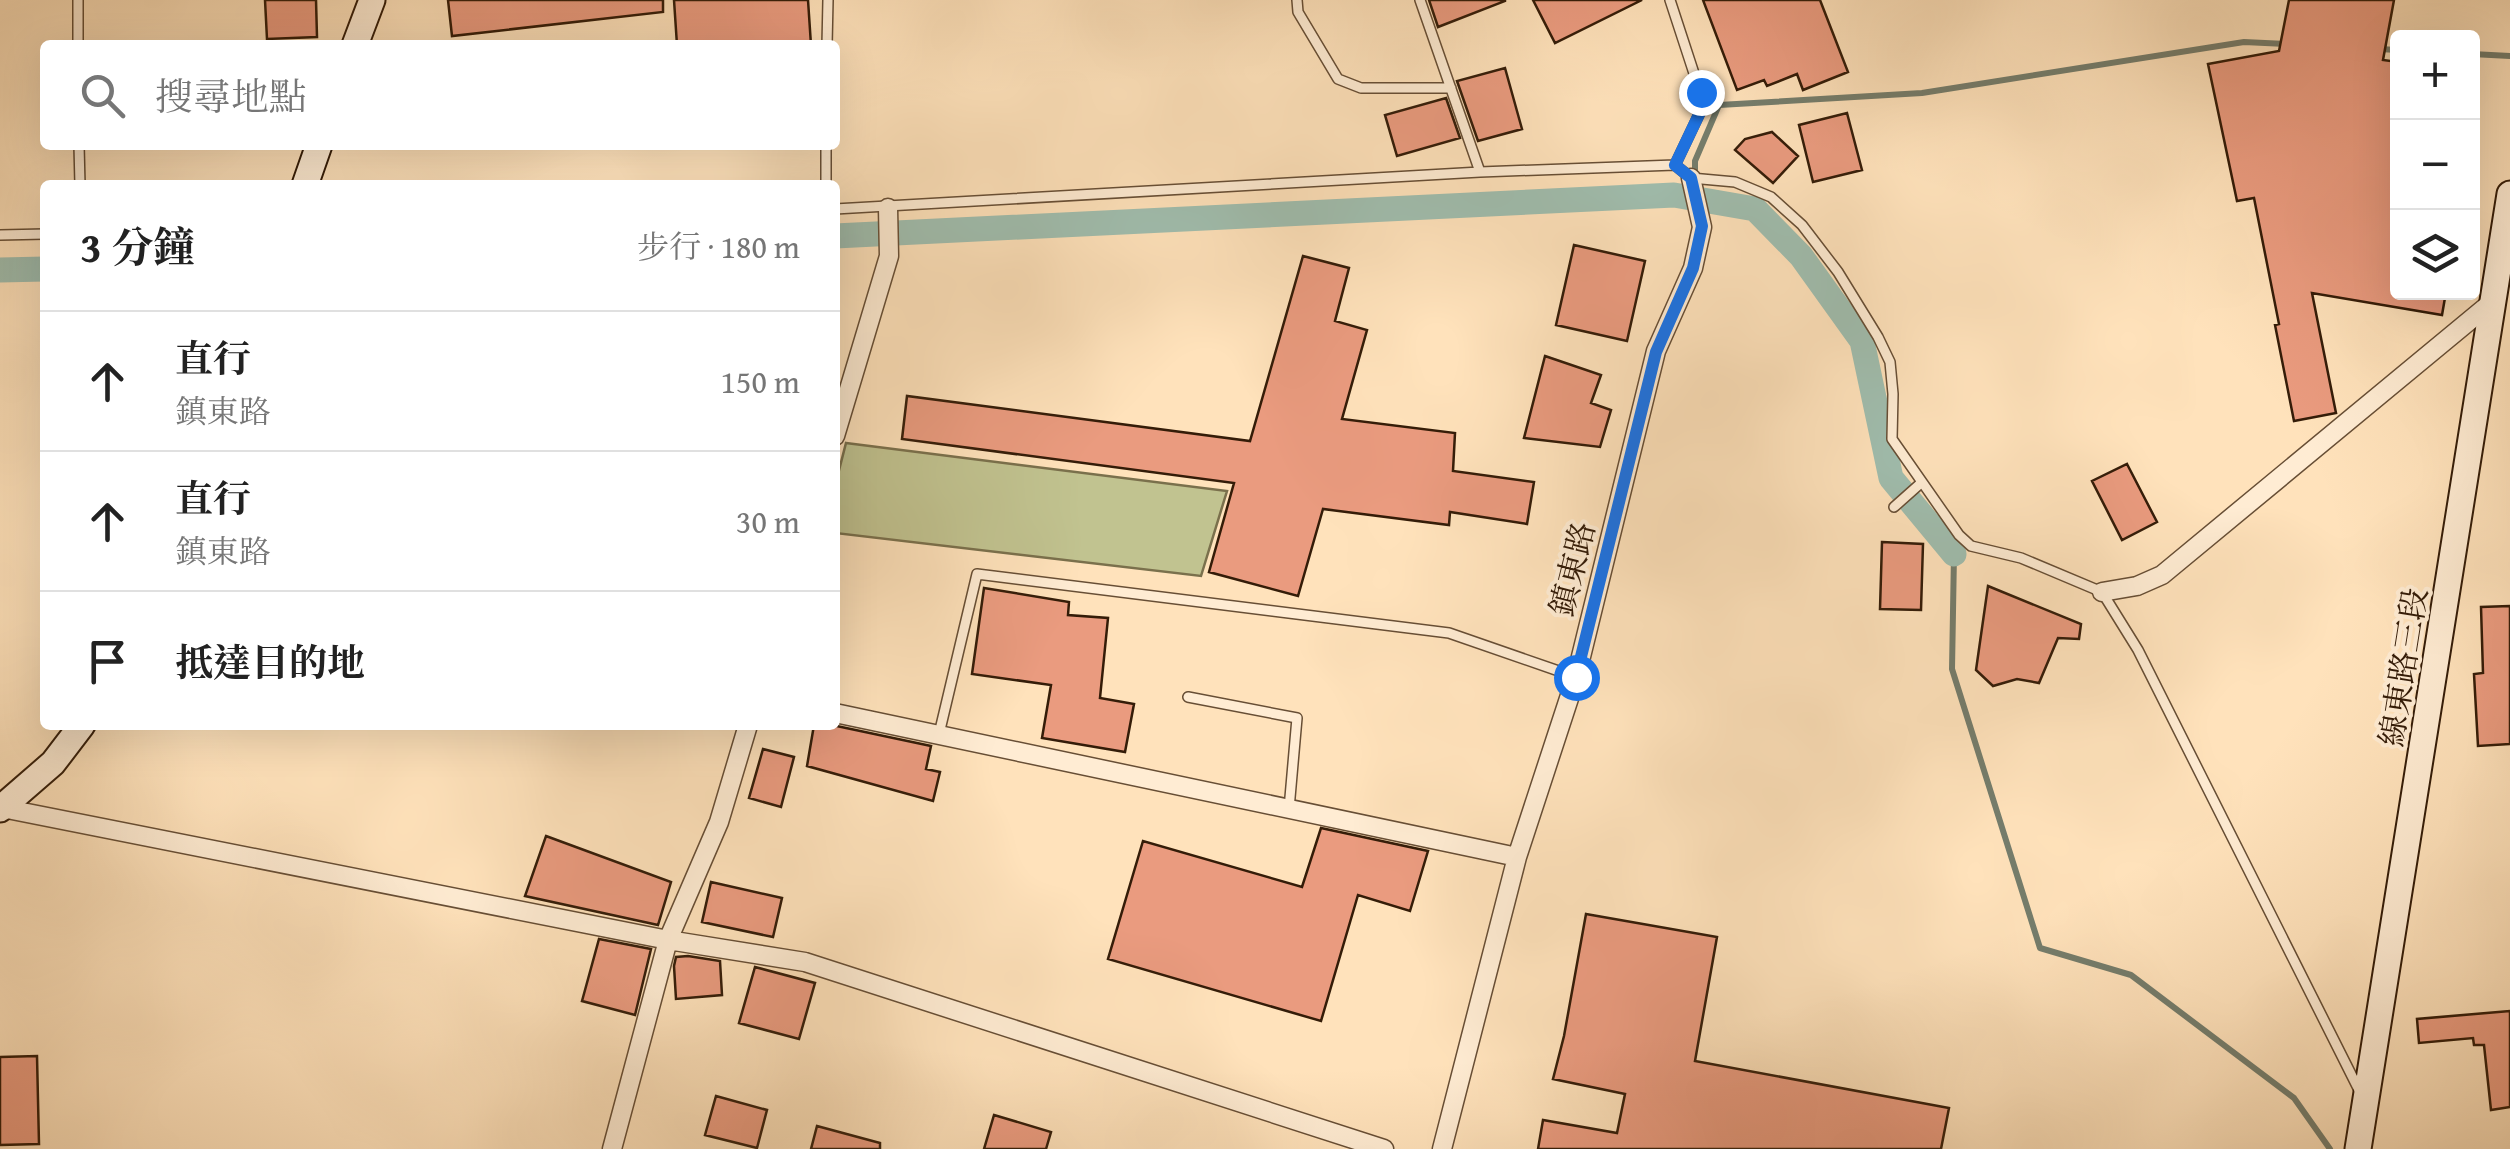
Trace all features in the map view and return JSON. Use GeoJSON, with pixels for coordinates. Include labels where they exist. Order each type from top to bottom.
{"type":"FeatureCollection","features":[{"type":"Feature","properties":{"kind":"main road"},"geometry":{"type":"LineString","coordinates":[[357,40],[372,0]]}},
{"type":"Feature","properties":{"kind":"main road"},"geometry":{"type":"LineString","coordinates":[[307,180],[317,150]]}},
{"type":"Feature","properties":{"kind":"main road","name":"線東路三段"},"geometry":{"type":"LineString","coordinates":[[2358,1149],[2510,194]]}},
{"type":"Feature","properties":{"kind":"main road"},"geometry":{"type":"LineString","coordinates":[[1,809],[53,763],[78,730]]}},
{"type":"Feature","properties":{"kind":"street","name":"鎮東路"},"geometry":{"type":"LineString","coordinates":[[1442,1149],[1517,856],[1576,677],[1656,352],[1693,268],[1702,226],[1691,178]]}},
{"type":"Feature","properties":{"kind":"street"},"geometry":{"type":"LineString","coordinates":[[840,419],[889,256],[888,217]]}},
{"type":"Feature","properties":{"kind":"street"},"geometry":{"type":"LineString","coordinates":[[2102,592],[2137,586],[2162,575],[2492,302]]}},
{"type":"Feature","properties":{"kind":"street"},"geometry":{"type":"LineString","coordinates":[[840,714],[1517,856]]}},
{"type":"Feature","properties":{"kind":"street"},"geometry":{"type":"LineString","coordinates":[[612,1149],[668,940],[719,822],[747,730]]}},
{"type":"Feature","properties":{"kind":"street"},"geometry":{"type":"LineString","coordinates":[[1,809],[668,940],[805,962],[1384,1149]]}},
{"type":"Feature","properties":{"kind":"lane"},"geometry":{"type":"LineString","coordinates":[[78,0],[78,40]]}},
{"type":"Feature","properties":{"kind":"lane"},"geometry":{"type":"LineString","coordinates":[[827,40],[828,0]]}},
{"type":"Feature","properties":{"kind":"lane"},"geometry":{"type":"LineString","coordinates":[[1298,0],[1298,12],[1338,79],[1362,88],[1451,88]]}},
{"type":"Feature","properties":{"kind":"lane"},"geometry":{"type":"LineString","coordinates":[[1420,0],[1480,172]]}},
{"type":"Feature","properties":{"kind":"lane"},"geometry":{"type":"LineString","coordinates":[[1670,0],[1704,104],[1675,165]]}},
{"type":"Feature","properties":{"kind":"lane"},"geometry":{"type":"LineString","coordinates":[[79,150],[80,180]]}},
{"type":"Feature","properties":{"kind":"lane"},"geometry":{"type":"LineString","coordinates":[[826,150],[826,180]]}},
{"type":"Feature","properties":{"kind":"lane"},"geometry":{"type":"LineString","coordinates":[[840,210],[888,217],[1480,172],[1675,165],[1691,178],[1735,182],[1772,197],[1802,226],[1838,272],[1878,337],[1890,362],[1894,394],[1892,439],[1971,546],[2021,558],[2102,592],[2138,650],[2366,1104]]}},
{"type":"Feature","properties":{"kind":"lane"},"geometry":{"type":"LineString","coordinates":[[0,235],[40,234]]}},
{"type":"Feature","properties":{"kind":"lane"},"geometry":{"type":"LineString","coordinates":[[1894,508],[1922,483]]}},
{"type":"Feature","properties":{"kind":"lane"},"geometry":{"type":"LineString","coordinates":[[939,734],[977,574],[1449,633],[1576,677]]}},
{"type":"Feature","properties":{"kind":"lane"},"geometry":{"type":"LineString","coordinates":[[1188,697],[1297,718],[1289,809]]}},
{"type":"Feature","properties":{"kind":"green space"},"geometry":{"type":"Polygon","coordinates":[[[846,443],[1227,491],[1201,576],[840,534],[840,466],[846,443]]]}},
{"type":"Feature","properties":{"kind":"building"},"geometry":{"type":"Polygon","coordinates":[[[265,0],[316,0],[317,37],[267,39],[265,0]]]}},
{"type":"Feature","properties":{"kind":"building"},"geometry":{"type":"Polygon","coordinates":[[[448,0],[663,0],[663,12],[452,36],[448,0]]]}},
{"type":"Feature","properties":{"kind":"building"},"geometry":{"type":"Polygon","coordinates":[[[674,0],[808,0],[811,40],[677,40],[674,0]]]}},
{"type":"Feature","properties":{"kind":"building"},"geometry":{"type":"Polygon","coordinates":[[[1429,0],[1505,0],[1505,1],[1438,27],[1429,0]]]}},
{"type":"Feature","properties":{"kind":"building"},"geometry":{"type":"Polygon","coordinates":[[[1533,0],[1642,0],[1555,43],[1533,0]]]}},
{"type":"Feature","properties":{"kind":"building"},"geometry":{"type":"Polygon","coordinates":[[[1703,0],[1820,0],[1848,72],[1803,90],[1797,74],[1767,86],[1764,80],[1737,90],[1703,0]]]}},
{"type":"Feature","properties":{"kind":"building"},"geometry":{"type":"Polygon","coordinates":[[[2289,0],[2394,0],[2383,60],[2390,61],[2390,300],[2445,300],[2442,315],[2312,293],[2336,413],[2294,421],[2254,198],[2237,201],[2208,64],[2279,51],[2289,0]]]}},
{"type":"Feature","properties":{"kind":"building"},"geometry":{"type":"Polygon","coordinates":[[[1505,68],[1522,129],[1478,141],[1457,81],[1505,68]]]}},
{"type":"Feature","properties":{"kind":"building"},"geometry":{"type":"Polygon","coordinates":[[[1446,98],[1460,138],[1397,156],[1385,115],[1446,98]]]}},
{"type":"Feature","properties":{"kind":"building"},"geometry":{"type":"Polygon","coordinates":[[[1847,113],[1862,170],[1813,182],[1799,125],[1847,113]]]}},
{"type":"Feature","properties":{"kind":"building"},"geometry":{"type":"Polygon","coordinates":[[[1772,132],[1798,156],[1773,183],[1735,150],[1745,139],[1772,132]]]}},
{"type":"Feature","properties":{"kind":"building"},"geometry":{"type":"Polygon","coordinates":[[[1574,245],[1645,261],[1627,341],[1556,325],[1574,245]]]}},
{"type":"Feature","properties":{"kind":"building"},"geometry":{"type":"Polygon","coordinates":[[[1303,256],[1349,268],[1335,321],[1367,330],[1342,419],[1455,433],[1453,471],[1534,482],[1527,524],[1450,512],[1449,525],[1323,509],[1298,596],[1209,572],[1234,483],[902,439],[907,396],[1250,441],[1303,256]]]}},
{"type":"Feature","properties":{"kind":"building"},"geometry":{"type":"Polygon","coordinates":[[[1545,356],[1601,375],[1591,403],[1611,410],[1600,447],[1524,438],[1545,356]]]}},
{"type":"Feature","properties":{"kind":"building"},"geometry":{"type":"Polygon","coordinates":[[[2127,464],[2157,522],[2122,540],[2092,481],[2127,464]]]}},
{"type":"Feature","properties":{"kind":"building"},"geometry":{"type":"Polygon","coordinates":[[[1882,542],[1923,544],[1921,610],[1880,609],[1882,542]]]}},
{"type":"Feature","properties":{"kind":"building"},"geometry":{"type":"Polygon","coordinates":[[[1988,586],[2081,624],[2079,639],[2058,638],[2039,683],[2017,679],[1993,686],[1976,670],[1988,586]]]}},
{"type":"Feature","properties":{"kind":"building"},"geometry":{"type":"Polygon","coordinates":[[[984,588],[1069,602],[1068,615],[1108,618],[1100,698],[1134,704],[1125,752],[1042,738],[1051,685],[972,674],[984,588]]]}},
{"type":"Feature","properties":{"kind":"building"},"geometry":{"type":"Polygon","coordinates":[[[2510,606],[2510,744],[2478,746],[2474,674],[2483,673],[2481,607],[2510,606]]]}},
{"type":"Feature","properties":{"kind":"building"},"geometry":{"type":"Polygon","coordinates":[[[840,727],[931,746],[926,769],[940,772],[933,801],[807,766],[813,730],[840,730],[840,727]]]}},
{"type":"Feature","properties":{"kind":"building"},"geometry":{"type":"Polygon","coordinates":[[[763,749],[794,757],[781,807],[749,798],[763,749]]]}},
{"type":"Feature","properties":{"kind":"building"},"geometry":{"type":"Polygon","coordinates":[[[1321,828],[1428,851],[1410,911],[1358,895],[1321,1021],[1108,959],[1143,841],[1302,887],[1321,828]]]}},
{"type":"Feature","properties":{"kind":"building"},"geometry":{"type":"Polygon","coordinates":[[[546,836],[671,882],[658,925],[525,896],[546,836]]]}},
{"type":"Feature","properties":{"kind":"building"},"geometry":{"type":"Polygon","coordinates":[[[711,882],[782,898],[773,937],[702,922],[711,882]]]}},
{"type":"Feature","properties":{"kind":"building"},"geometry":{"type":"Polygon","coordinates":[[[1586,914],[1717,937],[1695,1061],[1949,1108],[1941,1149],[1538,1149],[1543,1120],[1617,1133],[1625,1094],[1553,1079],[1586,914]]]}},
{"type":"Feature","properties":{"kind":"building"},"geometry":{"type":"Polygon","coordinates":[[[599,939],[651,949],[635,1015],[582,1001],[599,939]]]}},
{"type":"Feature","properties":{"kind":"building"},"geometry":{"type":"Polygon","coordinates":[[[676,957],[720,961],[722,995],[676,999],[676,957]]]}},
{"type":"Feature","properties":{"kind":"building"},"geometry":{"type":"Polygon","coordinates":[[[755,967],[815,983],[799,1039],[739,1023],[755,967]]]}},
{"type":"Feature","properties":{"kind":"building"},"geometry":{"type":"Polygon","coordinates":[[[2510,1011],[2510,1107],[2491,1110],[2484,1045],[2474,1045],[2473,1038],[2419,1043],[2417,1019],[2510,1011]]]}},
{"type":"Feature","properties":{"kind":"building"},"geometry":{"type":"Polygon","coordinates":[[[37,1056],[39,1144],[0,1145],[0,1057],[37,1056]]]}},
{"type":"Feature","properties":{"kind":"building"},"geometry":{"type":"Polygon","coordinates":[[[716,1096],[767,1110],[757,1148],[705,1135],[716,1096]]]}},
{"type":"Feature","properties":{"kind":"building"},"geometry":{"type":"Polygon","coordinates":[[[994,1115],[1051,1132],[1046,1149],[984,1149],[994,1115]]]}},
{"type":"Feature","properties":{"kind":"building"},"geometry":{"type":"Polygon","coordinates":[[[817,1126],[880,1143],[880,1149],[811,1149],[817,1126]]]}},
{"type":"Feature","properties":{"kind":"waterway"},"geometry":{"type":"LineString","coordinates":[[1695,176],[1695,161],[1719,105],[1922,93],[2244,42],[2286,44]]}},
{"type":"Feature","properties":{"kind":"waterway"},"geometry":{"type":"LineString","coordinates":[[2379,49],[2390,50]]}},
{"type":"Feature","properties":{"kind":"waterway"},"geometry":{"type":"LineString","coordinates":[[2480,54],[2510,56]]}},
{"type":"Feature","properties":{"kind":"waterway"},"geometry":{"type":"LineString","coordinates":[[840,236],[1674,195],[1755,209],[1801,256],[1862,341],[1891,478],[1954,554]]}},
{"type":"Feature","properties":{"kind":"waterway"},"geometry":{"type":"LineString","coordinates":[[0,270],[40,269]]}},
{"type":"Feature","properties":{"kind":"waterway"},"geometry":{"type":"LineString","coordinates":[[1954,554],[1952,669],[2040,948],[2131,975],[2294,1098],[2330,1149]]}},
{"type":"Feature","properties":{"kind":"route"},"geometry":{"type":"LineString","coordinates":[[1576,677],[1656,352],[1693,268],[1702,226],[1691,178],[1675,165],[1704,104],[1701,92]]}}]}
